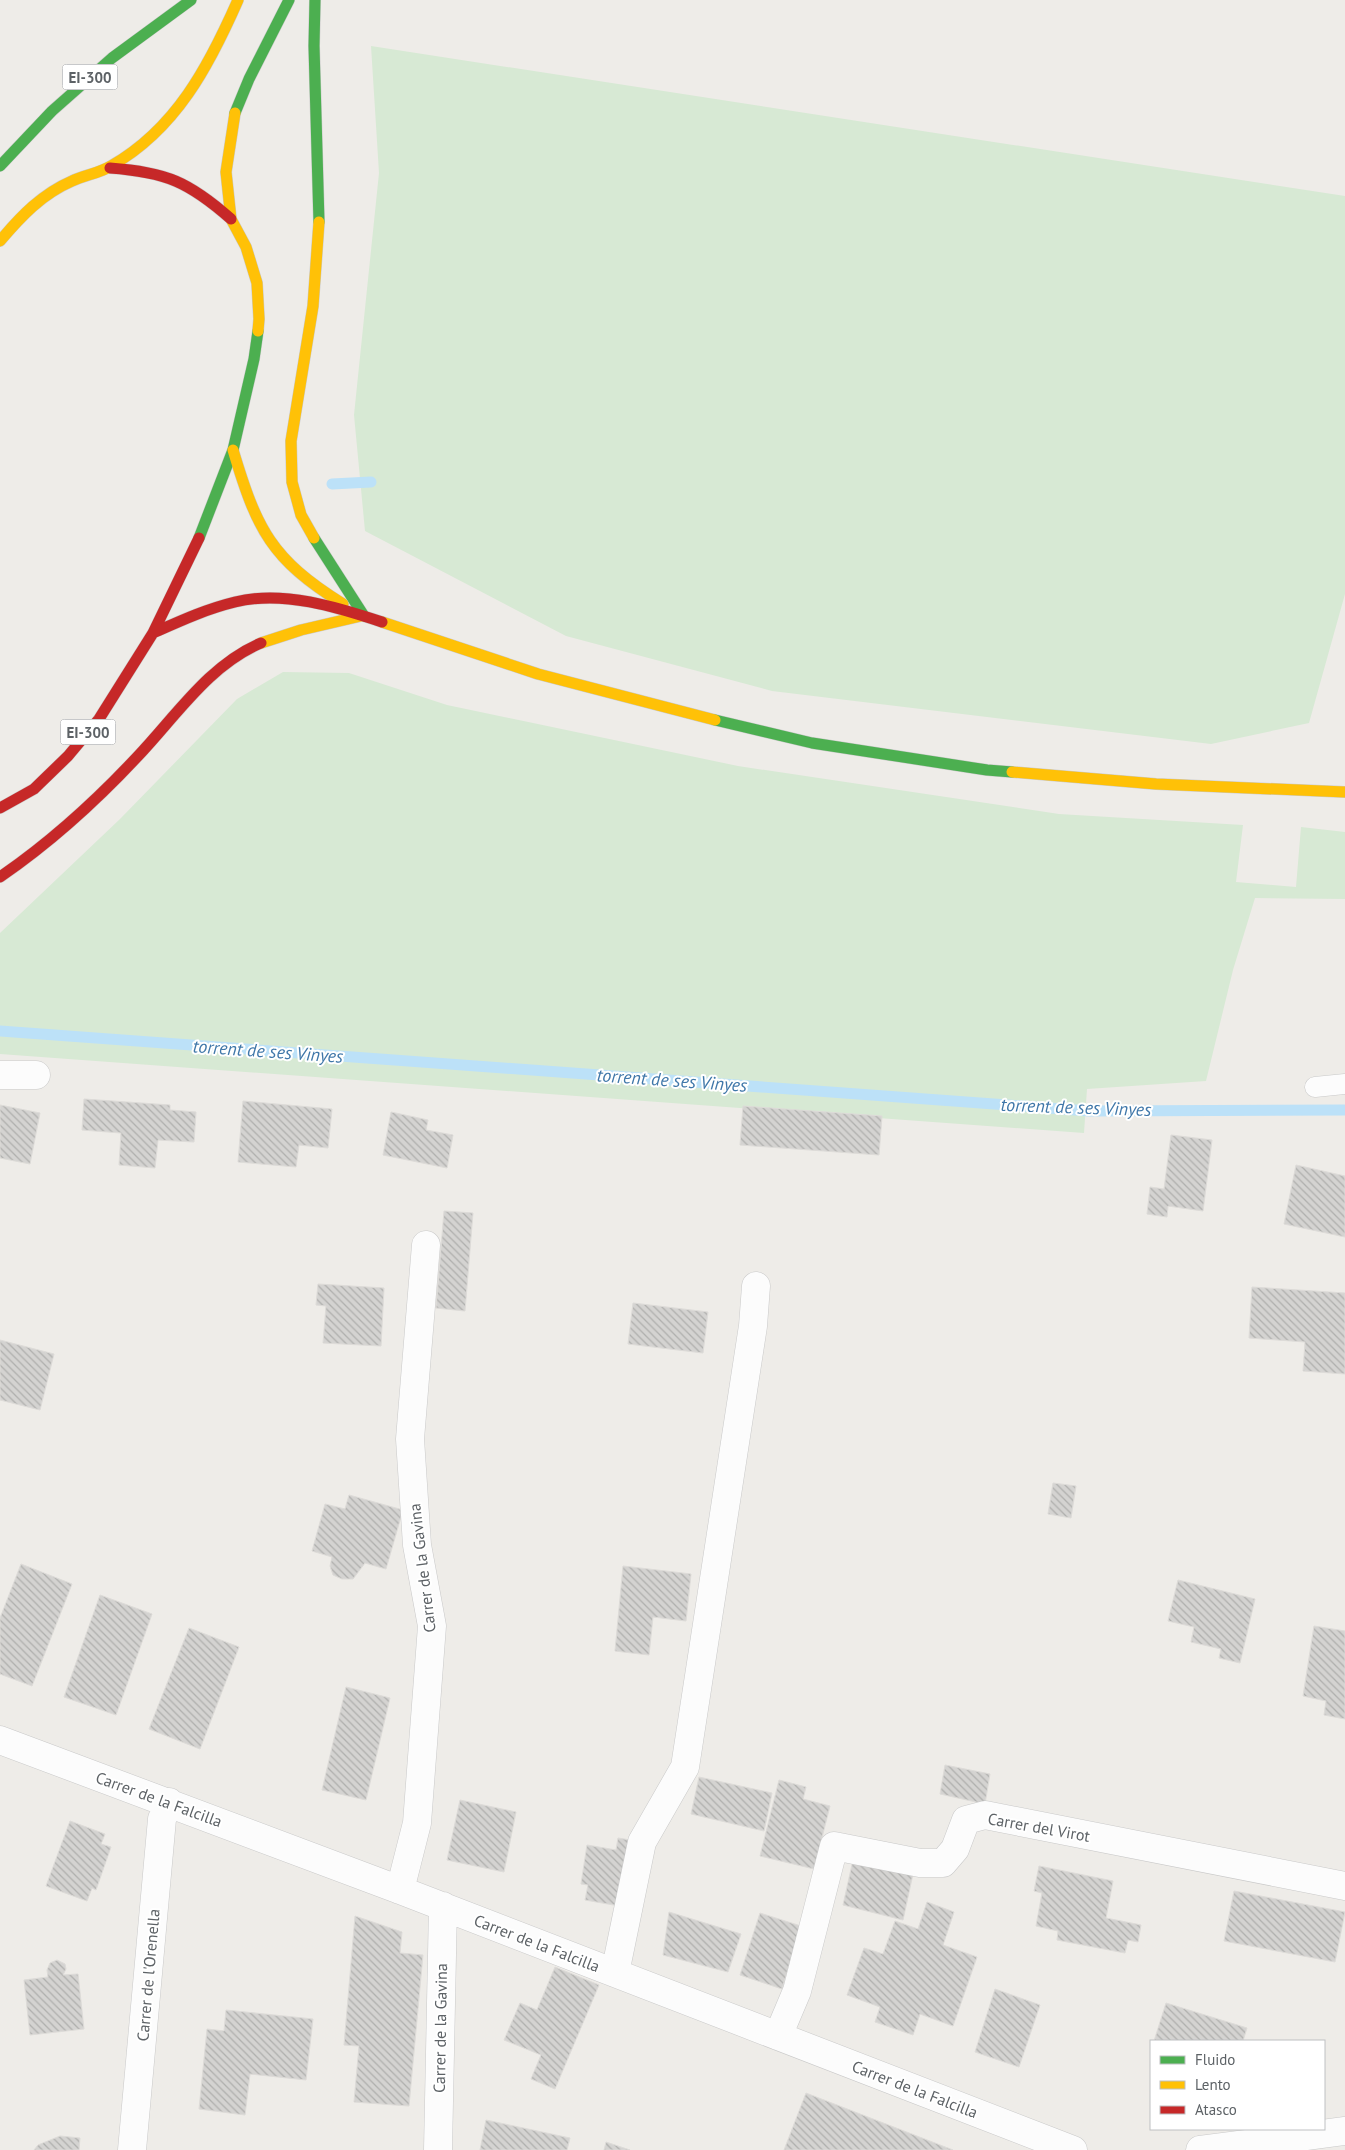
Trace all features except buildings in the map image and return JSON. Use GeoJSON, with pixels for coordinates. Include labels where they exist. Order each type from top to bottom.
{"type":"FeatureCollection","features":[{"type":"Feature","properties":{"kind":"main road","name":"EI-300"},"geometry":{"type":"LineString","coordinates":[[0,166],[52,111],[112,58],[191,0]]}},
{"type":"Feature","properties":{"kind":"main road","name":"EI-300"},"geometry":{"type":"LineString","coordinates":[[0,241],[18,221],[51,192],[86,175],[110,168],[141,146],[177,112],[203,75],[238,0]]}},
{"type":"Feature","properties":{"kind":"main road","name":"EI-300"},"geometry":{"type":"LineString","coordinates":[[0,808],[34,789],[68,756],[99,719],[153,633],[198,541],[233,450],[254,359],[259,319],[257,283],[246,247],[232,219],[226,172],[235,114],[249,79],[289,0]]}},
{"type":"Feature","properties":{"kind":"main road"},"geometry":{"type":"LineString","coordinates":[[315,0],[314,46],[319,237],[313,306],[291,441],[292,482],[301,514],[319,548],[364,616]]}},
{"type":"Feature","properties":{"kind":"main road","name":"EI-300"},"geometry":{"type":"LineString","coordinates":[[110,168],[143,170],[176,179],[205,196],[232,219]]}},
{"type":"Feature","properties":{"kind":"main road"},"geometry":{"type":"LineString","coordinates":[[233,450],[244,485],[263,532],[284,560],[319,590],[364,616]]}},
{"type":"Feature","properties":{"kind":"main road"},"geometry":{"type":"LineString","coordinates":[[153,633],[195,614],[237,601],[286,600],[314,603],[364,616],[538,674],[659,707],[812,743],[987,770],[1156,784],[1345,792]]}},
{"type":"Feature","properties":{"kind":"main road"},"geometry":{"type":"LineString","coordinates":[[0,877],[20,864],[108,788],[216,670],[246,651],[280,637],[364,616]]}},
{"type":"Feature","properties":{"kind":"street"},"geometry":{"type":"LineString","coordinates":[[0,1075],[36,1075]]}},
{"type":"Feature","properties":{"kind":"street","name":"Carrer de la Gavina"},"geometry":{"type":"LineString","coordinates":[[400,1890],[417,1823],[432,1626],[417,1545],[410,1439],[426,1245]]}},
{"type":"Feature","properties":{"kind":"street"},"geometry":{"type":"LineString","coordinates":[[615,1973],[642,1842],[685,1767],[753,1326],[756,1286]]}},
{"type":"Feature","properties":{"kind":"street","name":"Carrer de la Falcilla"},"geometry":{"type":"LineString","coordinates":[[0,1740],[443,1906],[1073,2150]]}},
{"type":"Feature","properties":{"kind":"street","name":"Carrer de l'Orenella"},"geometry":{"type":"LineString","coordinates":[[132,2150],[162,1819],[169,1802]]}},
{"type":"Feature","properties":{"kind":"street","name":"Carrer del Virot"},"geometry":{"type":"LineString","coordinates":[[778,2036],[797,1991],[834,1846],[920,1863],[943,1863],[955,1849],[966,1820],[985,1815],[1345,1886]]}},
{"type":"Feature","properties":{"kind":"street","name":"Carrer de la Gavina"},"geometry":{"type":"LineString","coordinates":[[438,2150],[443,1906]]}},
{"type":"Feature","properties":{"kind":"street"},"geometry":{"type":"LineString","coordinates":[[1200,2150],[1345,2132],[1342,2150]]}},
{"type":"Feature","properties":{"kind":"lane"},"geometry":{"type":"LineString","coordinates":[[1315,1087],[1345,1084]]}},
{"type":"Feature","properties":{"kind":"green space"},"geometry":{"type":"Polygon","coordinates":[[[371,46],[1345,196],[1345,594],[1309,723],[1211,744],[772,691],[566,636],[365,531],[354,415],[379,173],[371,46]]]}},
{"type":"Feature","properties":{"kind":"green space"},"geometry":{"type":"Polygon","coordinates":[[[283,672],[349,673],[447,705],[738,766],[1059,814],[1243,825],[1236,882],[1296,887],[1301,827],[1345,832],[1345,899],[1255,898],[1233,970],[1206,1081],[1087,1089],[1084,1133],[0,1054],[0,933],[120,819],[237,699],[283,672]]]}},
{"type":"Feature","properties":{"kind":"waterway"},"geometry":{"type":"LineString","coordinates":[[332,484],[371,482]]}},
{"type":"Feature","properties":{"kind":"waterway","name":"torrent de ses Vinyes"},"geometry":{"type":"LineString","coordinates":[[0,1031],[1089,1111],[1345,1110]]}},
{"type":"Feature","properties":{"kind":"traffic: fast"},"geometry":{"type":"LineString","coordinates":[[0,166],[52,111],[112,58],[191,0]]}},
{"type":"Feature","properties":{"kind":"traffic: fast"},"geometry":{"type":"LineString","coordinates":[[235,113],[249,79],[289,0]]}},
{"type":"Feature","properties":{"kind":"traffic: fast"},"geometry":{"type":"LineString","coordinates":[[315,0],[314,46],[319,222]]}},
{"type":"Feature","properties":{"kind":"traffic: fast"},"geometry":{"type":"LineString","coordinates":[[199,538],[233,450],[254,359],[258,331]]}},
{"type":"Feature","properties":{"kind":"traffic: fast"},"geometry":{"type":"LineString","coordinates":[[314,538],[364,616]]}},
{"type":"Feature","properties":{"kind":"traffic: fast"},"geometry":{"type":"LineString","coordinates":[[715,720],[812,743],[987,770],[1012,772]]}},
{"type":"Feature","properties":{"kind":"traffic: slow"},"geometry":{"type":"LineString","coordinates":[[0,241],[24,214],[51,192],[72,181],[111,166],[134,151],[154,134],[172,115],[202,72],[238,0]]}},
{"type":"Feature","properties":{"kind":"traffic: slow"},"geometry":{"type":"LineString","coordinates":[[235,113],[226,172],[231,219],[246,247],[257,283],[258,331]]}},
{"type":"Feature","properties":{"kind":"traffic: slow"},"geometry":{"type":"LineString","coordinates":[[314,538],[301,515],[292,482],[291,441],[313,306],[319,222]]}},
{"type":"Feature","properties":{"kind":"traffic: slow"},"geometry":{"type":"LineString","coordinates":[[233,450],[250,501],[259,522],[270,540],[283,557],[299,572],[343,604]]}},
{"type":"Feature","properties":{"kind":"traffic: slow"},"geometry":{"type":"LineString","coordinates":[[261,643],[301,630],[361,616]]}},
{"type":"Feature","properties":{"kind":"traffic: slow"},"geometry":{"type":"LineString","coordinates":[[382,622],[538,674],[715,720]]}},
{"type":"Feature","properties":{"kind":"traffic: slow"},"geometry":{"type":"LineString","coordinates":[[1012,772],[1156,784],[1345,792]]}},
{"type":"Feature","properties":{"kind":"traffic: jam"},"geometry":{"type":"LineString","coordinates":[[110,168],[147,172],[176,181],[202,196],[231,219]]}},
{"type":"Feature","properties":{"kind":"traffic: jam"},"geometry":{"type":"LineString","coordinates":[[0,808],[34,789],[68,756],[99,719],[153,633],[199,538]]}},
{"type":"Feature","properties":{"kind":"traffic: jam"},"geometry":{"type":"LineString","coordinates":[[153,633],[214,608],[235,602],[272,598],[310,602],[382,622]]}},
{"type":"Feature","properties":{"kind":"traffic: jam"},"geometry":{"type":"LineString","coordinates":[[0,877],[37,850],[106,789],[209,678],[225,664],[261,643]]}}]}
